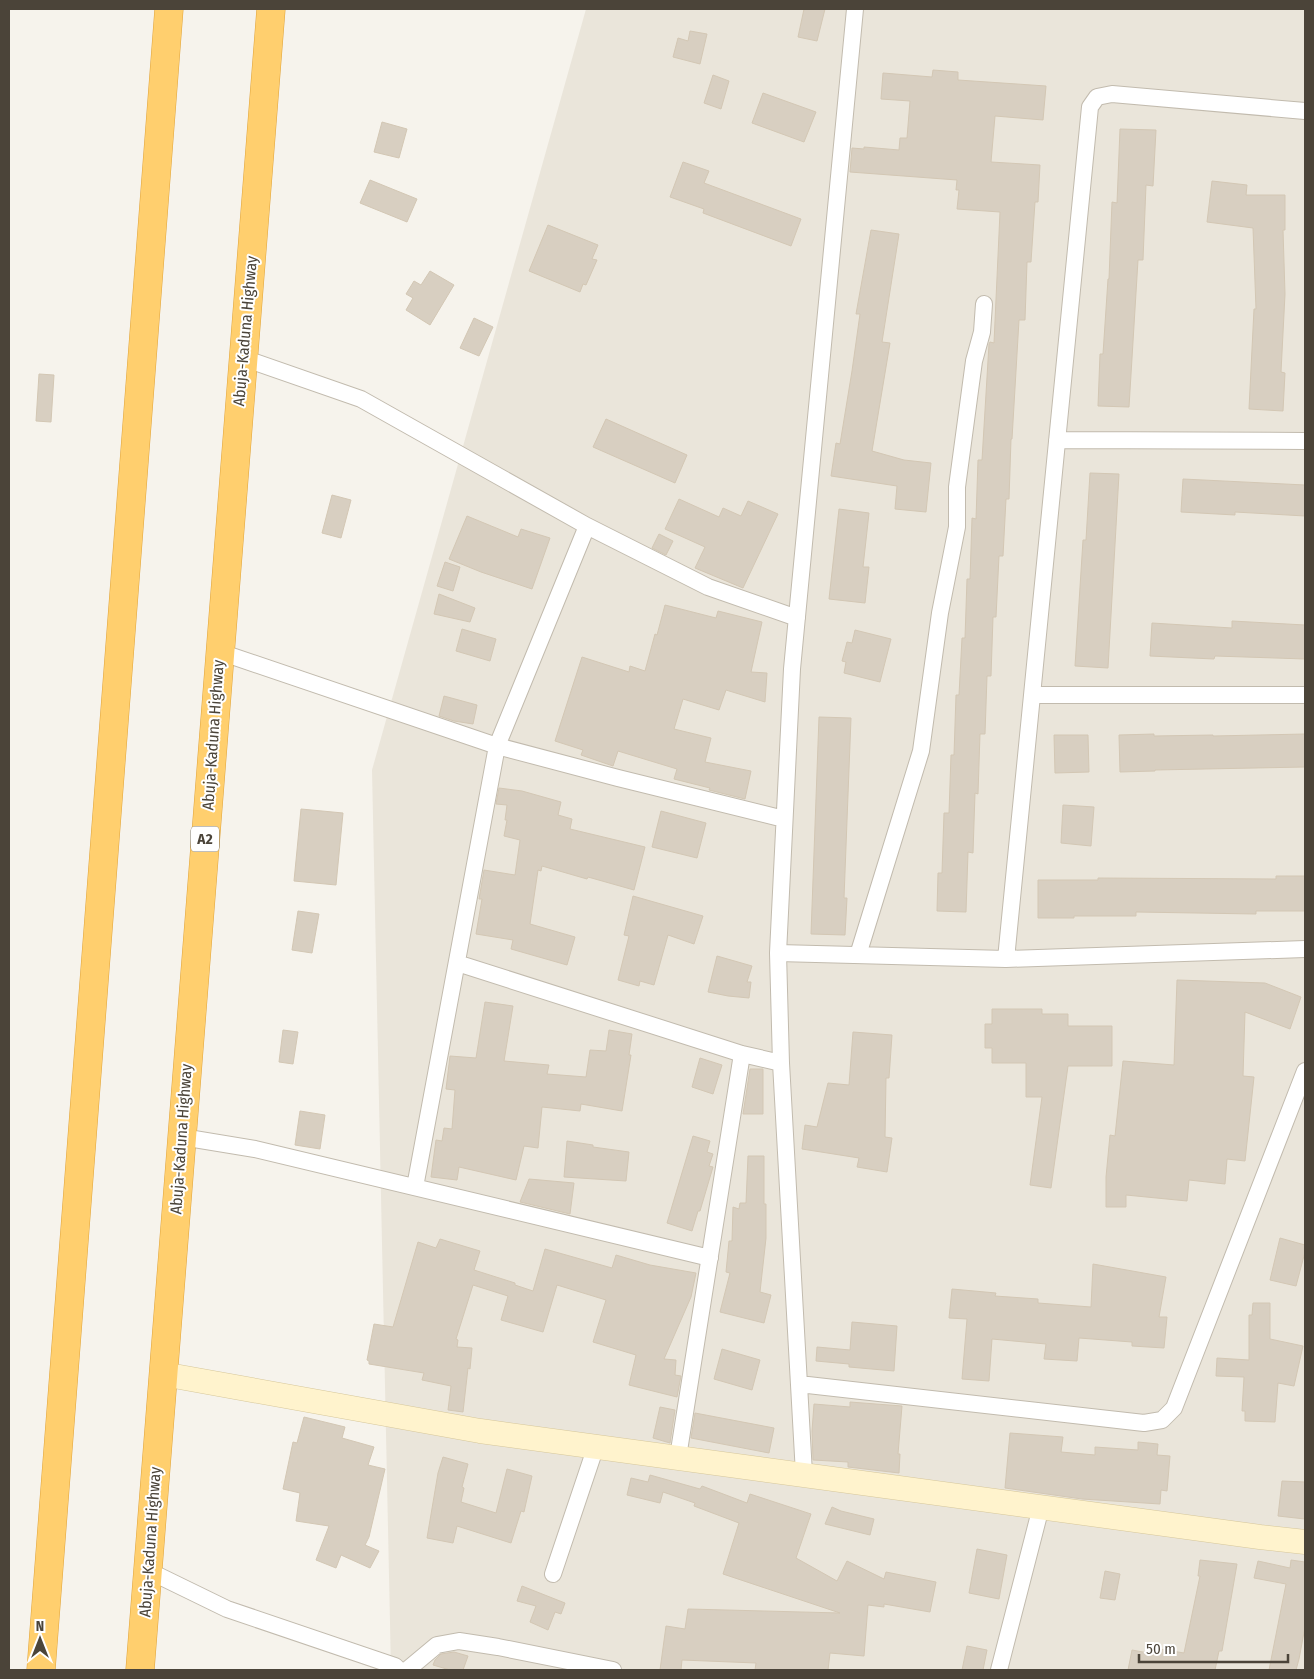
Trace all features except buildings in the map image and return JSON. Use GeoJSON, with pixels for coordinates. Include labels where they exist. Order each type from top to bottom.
{"type":"FeatureCollection","features":[{"type":"Feature","properties":{"kind":"highway"},"geometry":{"type":"LineString","coordinates":[[41,1670],[169,9]]}},
{"type":"Feature","properties":{"kind":"highway","name":"Abuja-Kaduna Highway"},"geometry":{"type":"LineString","coordinates":[[140,1670],[271,9]]}},
{"type":"Feature","properties":{"kind":"street"},"geometry":{"type":"LineString","coordinates":[[804,1474],[781,1063],[778,953],[792,678],[855,9]]}},
{"type":"Feature","properties":{"kind":"street"},"geometry":{"type":"LineString","coordinates":[[1006,959],[1090,107],[1097,97],[1112,94],[1305,111]]}},
{"type":"Feature","properties":{"kind":"street"},"geometry":{"type":"LineString","coordinates":[[858,955],[921,751],[940,612],[957,527],[957,487],[974,361],[982,332],[984,304]]}},
{"type":"Feature","properties":{"kind":"street"},"geometry":{"type":"LineString","coordinates":[[243,358],[361,399],[587,526],[708,587],[797,618]]}},
{"type":"Feature","properties":{"kind":"street"},"geometry":{"type":"LineString","coordinates":[[1057,440],[1305,441]]}},
{"type":"Feature","properties":{"kind":"street"},"geometry":{"type":"LineString","coordinates":[[415,1187],[497,746],[587,526]]}},
{"type":"Feature","properties":{"kind":"street"},"geometry":{"type":"LineString","coordinates":[[220,652],[497,746],[784,819]]}},
{"type":"Feature","properties":{"kind":"street"},"geometry":{"type":"LineString","coordinates":[[1032,695],[1305,695]]}},
{"type":"Feature","properties":{"kind":"street"},"geometry":{"type":"LineString","coordinates":[[778,953],[1006,959],[1305,949]]}},
{"type":"Feature","properties":{"kind":"street"},"geometry":{"type":"LineString","coordinates":[[457,963],[742,1054],[781,1063]]}},
{"type":"Feature","properties":{"kind":"street"},"geometry":{"type":"LineString","coordinates":[[678,1457],[742,1054]]}},
{"type":"Feature","properties":{"kind":"street"},"geometry":{"type":"LineString","coordinates":[[799,1384],[1144,1423],[1162,1420],[1174,1408],[1305,1071]]}},
{"type":"Feature","properties":{"kind":"street"},"geometry":{"type":"LineString","coordinates":[[182,1136],[255,1149],[710,1258]]}},
{"type":"Feature","properties":{"kind":"street"},"geometry":{"type":"LineString","coordinates":[[163,1374],[480,1431],[1305,1542]]}},
{"type":"Feature","properties":{"kind":"street"},"geometry":{"type":"LineString","coordinates":[[553,1574],[596,1446]]}},
{"type":"Feature","properties":{"kind":"street"},"geometry":{"type":"LineString","coordinates":[[999,1670],[1041,1507]]}},
{"type":"Feature","properties":{"kind":"street"},"geometry":{"type":"LineString","coordinates":[[148,1570],[227,1609],[394,1666],[399,1670]]}},
{"type":"Feature","properties":{"kind":"street"},"geometry":{"type":"LineString","coordinates":[[407,1670],[437,1645],[459,1642],[498,1647],[612,1670]]}},
{"type":"Feature","properties":{"kind":"shaded area"},"geometry":{"type":"Polygon","coordinates":[[[586,9],[1305,9],[1305,1670],[391,1670],[372,770],[586,9]]]}}]}
